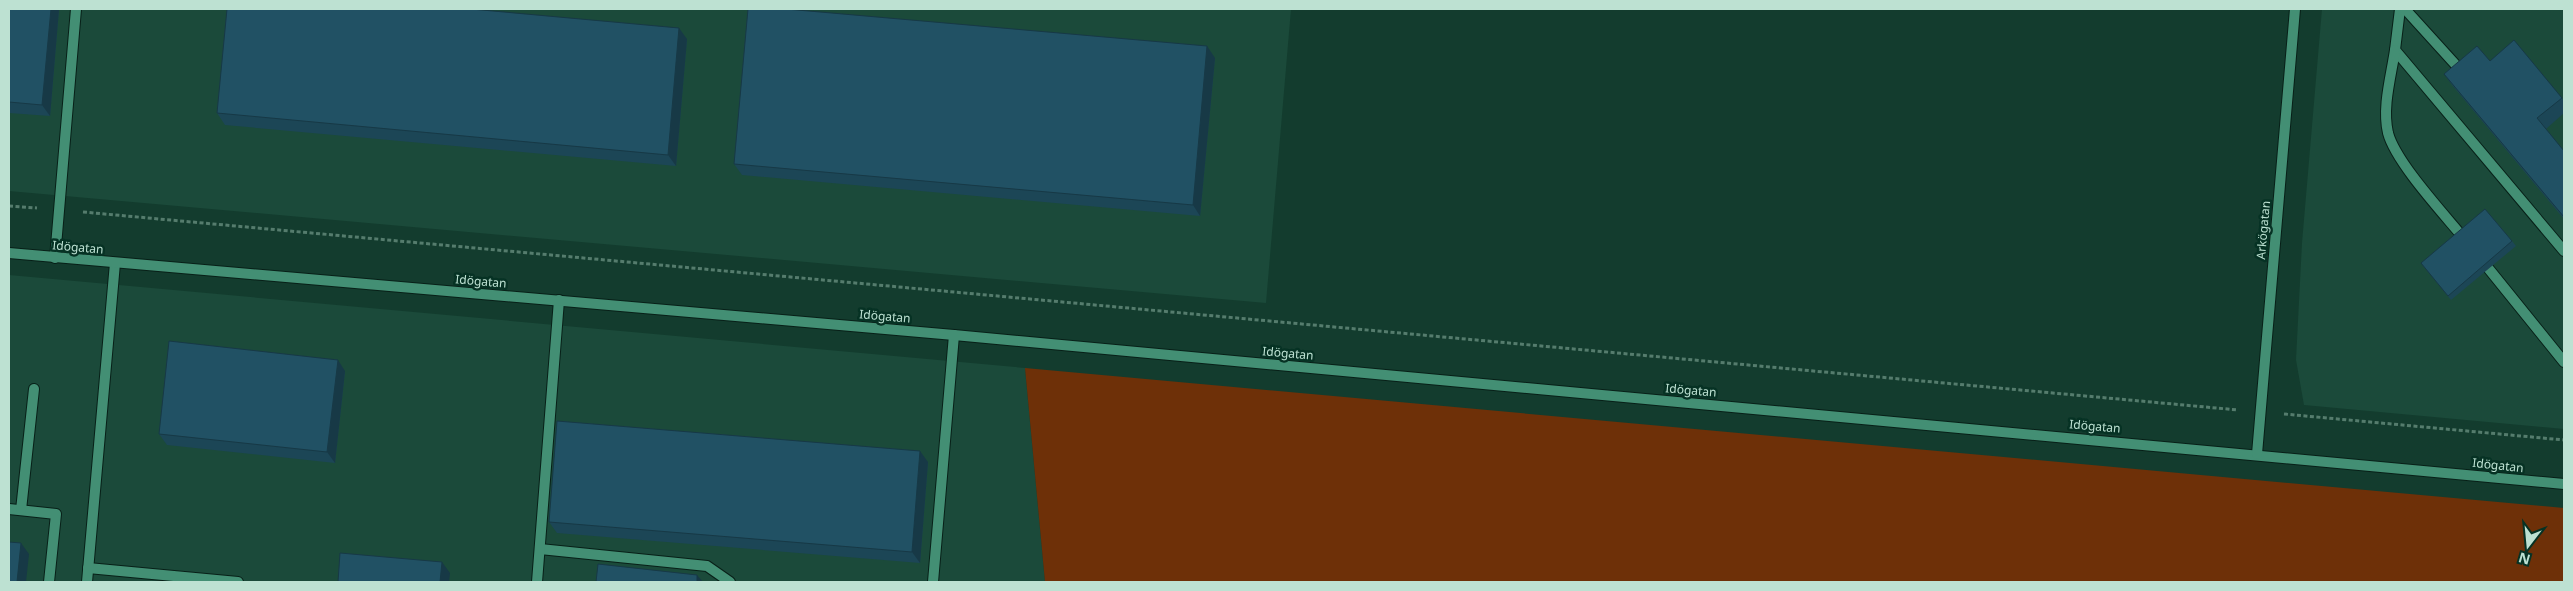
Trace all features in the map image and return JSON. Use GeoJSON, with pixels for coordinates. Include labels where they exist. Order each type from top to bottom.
{"type":"FeatureCollection","features":[{"type":"Feature","properties":{"kind":"street"},"geometry":{"type":"LineString","coordinates":[[55,258],[76,9]]}},
{"type":"Feature","properties":{"kind":"street","name":"Arkögatan"},"geometry":{"type":"LineString","coordinates":[[2257,454],[2295,9]]}},
{"type":"Feature","properties":{"kind":"street"},"geometry":{"type":"LineString","coordinates":[[2400,9],[2396,50],[2386,109],[2388,133],[2396,154],[2564,362]]}},
{"type":"Feature","properties":{"kind":"street"},"geometry":{"type":"LineString","coordinates":[[2405,9],[2465,75]]}},
{"type":"Feature","properties":{"kind":"street"},"geometry":{"type":"LineString","coordinates":[[2396,50],[2564,251]]}},
{"type":"Feature","properties":{"kind":"street","name":"Idögatan"},"geometry":{"type":"LineString","coordinates":[[9,253],[954,335],[2257,454],[2564,484]]}},
{"type":"Feature","properties":{"kind":"street"},"geometry":{"type":"LineString","coordinates":[[87,582],[115,263]]}},
{"type":"Feature","properties":{"kind":"street"},"geometry":{"type":"LineString","coordinates":[[537,582],[559,300]]}},
{"type":"Feature","properties":{"kind":"street"},"geometry":{"type":"LineString","coordinates":[[933,582],[954,335]]}},
{"type":"Feature","properties":{"kind":"street"},"geometry":{"type":"LineString","coordinates":[[22,510],[34,389]]}},
{"type":"Feature","properties":{"kind":"street"},"geometry":{"type":"LineString","coordinates":[[9,509],[56,514],[49,582]]}},
{"type":"Feature","properties":{"kind":"street"},"geometry":{"type":"LineString","coordinates":[[540,549],[707,566],[730,582]]}},
{"type":"Feature","properties":{"kind":"street"},"geometry":{"type":"LineString","coordinates":[[88,568],[238,582]]}},
{"type":"Feature","properties":{"kind":"path"},"geometry":{"type":"LineString","coordinates":[[9,206],[2564,440]]}},
{"type":"Feature","properties":{"kind":"shaded area"},"geometry":{"type":"Polygon","coordinates":[[[9,9],[1291,9],[1266,303],[9,191],[9,9]]]}},
{"type":"Feature","properties":{"kind":"shaded area"},"geometry":{"type":"Polygon","coordinates":[[[2322,9],[2564,9],[2564,429],[2304,405],[2296,360],[2302,243],[2322,9]]]}},
{"type":"Feature","properties":{"kind":"shaded area"},"geometry":{"type":"Polygon","coordinates":[[[9,275],[1025,368],[1045,582],[9,582],[9,275]]]}},
{"type":"Feature","properties":{"kind":"shaded area"},"geometry":{"type":"Polygon","coordinates":[[[1025,368],[2564,508],[2564,582],[1045,582],[1025,368]]]}},
{"type":"Feature","properties":{"kind":"building"},"geometry":{"type":"Polygon","coordinates":[[[9,9],[51,9],[42,105],[9,102],[9,9]]]}},
{"type":"Feature","properties":{"kind":"building"},"geometry":{"type":"Polygon","coordinates":[[[227,9],[471,9],[679,28],[668,155],[217,113],[227,9]]]}},
{"type":"Feature","properties":{"kind":"building"},"geometry":{"type":"Polygon","coordinates":[[[748,9],[786,9],[1207,46],[1193,205],[734,164],[748,9]]]}},
{"type":"Feature","properties":{"kind":"building"},"geometry":{"type":"Polygon","coordinates":[[[2514,40],[2562,98],[2537,118],[2564,151],[2564,217],[2444,74],[2477,46],[2490,61],[2514,40]]]}},
{"type":"Feature","properties":{"kind":"building"},"geometry":{"type":"Polygon","coordinates":[[[2485,209],[2512,241],[2448,296],[2421,263],[2485,209]]]}},
{"type":"Feature","properties":{"kind":"building"},"geometry":{"type":"Polygon","coordinates":[[[169,341],[338,360],[327,452],[159,434],[169,341]]]}},
{"type":"Feature","properties":{"kind":"building"},"geometry":{"type":"Polygon","coordinates":[[[557,421],[920,451],[912,552],[549,522],[557,421]]]}},
{"type":"Feature","properties":{"kind":"building"},"geometry":{"type":"Polygon","coordinates":[[[9,542],[21,543],[17,582],[9,582],[9,542]]]}},
{"type":"Feature","properties":{"kind":"building"},"geometry":{"type":"Polygon","coordinates":[[[340,553],[442,562],[440,582],[338,582],[340,553]]]}},
{"type":"Feature","properties":{"kind":"building"},"geometry":{"type":"Polygon","coordinates":[[[598,564],[697,575],[697,582],[596,582],[598,564]]]}}]}
